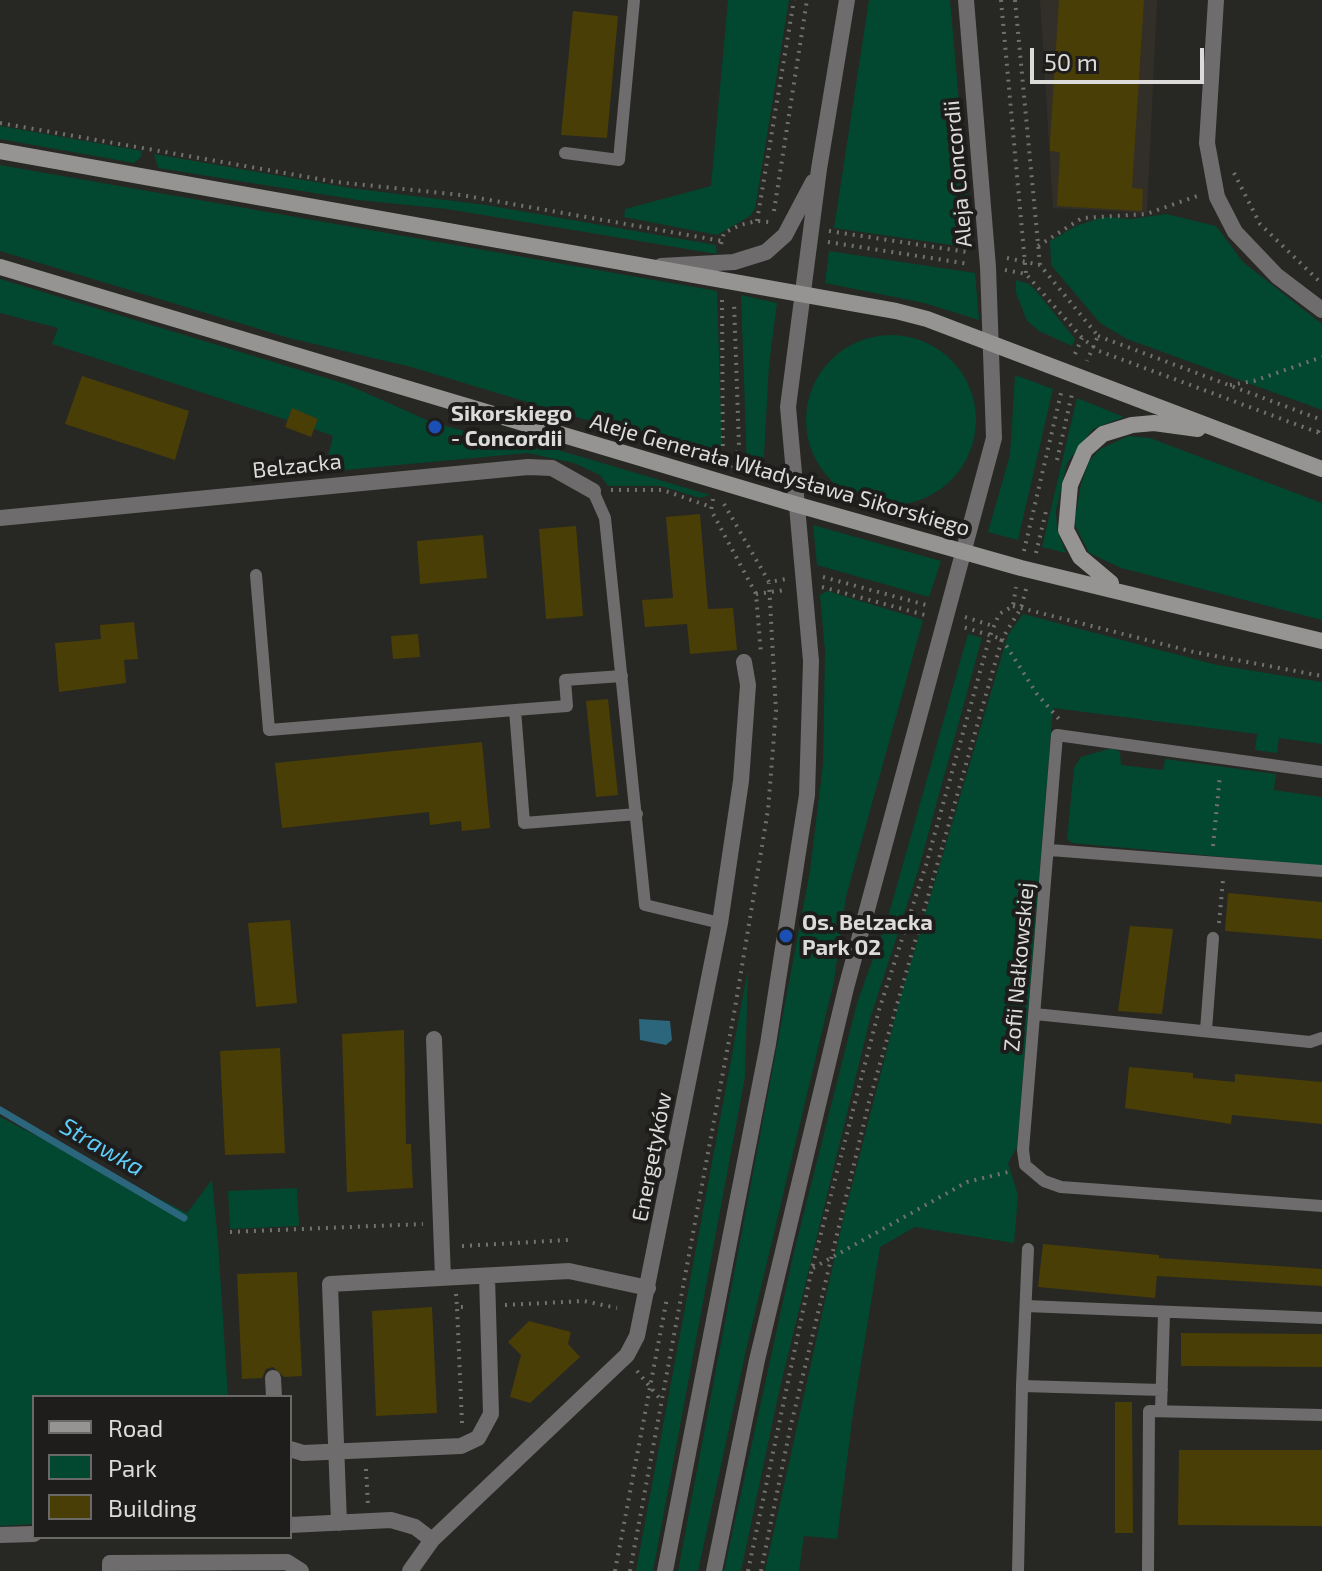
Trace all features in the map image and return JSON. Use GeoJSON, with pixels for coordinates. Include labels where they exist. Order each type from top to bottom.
{"type":"FeatureCollection","features":[{"type":"Feature","properties":{"kind":"main road"},"geometry":{"type":"LineString","coordinates":[[0,151],[654,266],[912,315],[1322,469]]}},
{"type":"Feature","properties":{"kind":"main road","name":"Aleje Generała Władysława Sikorskiego"},"geometry":{"type":"LineString","coordinates":[[0,267],[798,505],[1021,568],[1120,589],[1322,641]]}},
{"type":"Feature","properties":{"kind":"main road"},"geometry":{"type":"LineString","coordinates":[[1120,589],[1091,570],[1074,548],[1066,530],[1070,485],[1085,450],[1103,434],[1132,425],[1154,423],[1224,432]]}},
{"type":"Feature","properties":{"kind":"street"},"geometry":{"type":"LineString","coordinates":[[665,1571],[768,1044],[807,795],[812,690],[788,407],[819,169],[847,0]]}},
{"type":"Feature","properties":{"kind":"street","name":"Aleja Concordii"},"geometry":{"type":"LineString","coordinates":[[714,1571],[757,1360],[846,988],[994,438],[988,267],[966,0]]}},
{"type":"Feature","properties":{"kind":"street"},"geometry":{"type":"LineString","coordinates":[[1216,0],[1207,143],[1217,197],[1235,232],[1277,276],[1322,310]]}},
{"type":"Feature","properties":{"kind":"street"},"geometry":{"type":"LineString","coordinates":[[654,266],[734,262],[766,252],[785,235],[819,169]]}},
{"type":"Feature","properties":{"kind":"street","name":"Belzacka"},"geometry":{"type":"LineString","coordinates":[[0,518],[528,467],[552,468],[578,479],[593,491]]}},
{"type":"Feature","properties":{"kind":"street","name":"Energetyków"},"geometry":{"type":"LineString","coordinates":[[410,1571],[432,1540],[627,1355],[637,1336],[720,923],[741,781],[748,685],[744,662]]}},
{"type":"Feature","properties":{"kind":"street"},"geometry":{"type":"LineString","coordinates":[[434,1039],[443,1278]]}},
{"type":"Feature","properties":{"kind":"street"},"geometry":{"type":"LineString","coordinates":[[339,1523],[330,1284],[581,1272],[648,1288]]}},
{"type":"Feature","properties":{"kind":"street"},"geometry":{"type":"LineString","coordinates":[[292,1450],[303,1453],[461,1446],[478,1438],[491,1414],[487,1276]]}},
{"type":"Feature","properties":{"kind":"street"},"geometry":{"type":"LineString","coordinates":[[273,1378],[274,1395]]}},
{"type":"Feature","properties":{"kind":"street"},"geometry":{"type":"LineString","coordinates":[[292,1525],[400,1522],[415,1527],[432,1540]]}},
{"type":"Feature","properties":{"kind":"street"},"geometry":{"type":"LineString","coordinates":[[0,1535],[32,1534]]}},
{"type":"Feature","properties":{"kind":"street"},"geometry":{"type":"LineString","coordinates":[[110,1571],[110,1563],[287,1562],[301,1571]]}},
{"type":"Feature","properties":{"kind":"lane"},"geometry":{"type":"LineString","coordinates":[[565,153],[619,160],[634,0]]}},
{"type":"Feature","properties":{"kind":"lane"},"geometry":{"type":"LineString","coordinates":[[593,491],[605,518],[645,905],[720,923]]}},
{"type":"Feature","properties":{"kind":"lane"},"geometry":{"type":"LineString","coordinates":[[256,575],[269,730],[567,706],[565,680],[622,676]]}},
{"type":"Feature","properties":{"kind":"lane"},"geometry":{"type":"LineString","coordinates":[[515,710],[524,823],[637,814]]}},
{"type":"Feature","properties":{"kind":"lane","name":"Zofii Nałkowskiej"},"geometry":{"type":"LineString","coordinates":[[1025,1165],[1057,735],[1073,738]]}},
{"type":"Feature","properties":{"kind":"lane"},"geometry":{"type":"LineString","coordinates":[[1073,738],[1322,772]]}},
{"type":"Feature","properties":{"kind":"lane"},"geometry":{"type":"LineString","coordinates":[[1050,850],[1322,871]]}},
{"type":"Feature","properties":{"kind":"lane"},"geometry":{"type":"LineString","coordinates":[[1206,1030],[1213,938]]}},
{"type":"Feature","properties":{"kind":"lane"},"geometry":{"type":"LineString","coordinates":[[1035,1014],[1310,1042],[1322,1038]]}},
{"type":"Feature","properties":{"kind":"lane"},"geometry":{"type":"LineString","coordinates":[[1025,1165],[1044,1181],[1061,1187],[1322,1206]]}},
{"type":"Feature","properties":{"kind":"lane"},"geometry":{"type":"LineString","coordinates":[[1018,1571],[1028,1249]]}},
{"type":"Feature","properties":{"kind":"lane"},"geometry":{"type":"LineString","coordinates":[[1026,1306],[1164,1314],[1322,1318]]}},
{"type":"Feature","properties":{"kind":"lane"},"geometry":{"type":"LineString","coordinates":[[1161,1410],[1164,1314]]}},
{"type":"Feature","properties":{"kind":"lane"},"geometry":{"type":"LineString","coordinates":[[1022,1386],[1162,1390]]}},
{"type":"Feature","properties":{"kind":"lane"},"geometry":{"type":"LineString","coordinates":[[1148,1571],[1149,1411],[1322,1415]]}},
{"type":"Feature","properties":{"kind":"path"},"geometry":{"type":"LineString","coordinates":[[757,221],[794,0]]}},
{"type":"Feature","properties":{"kind":"path"},"geometry":{"type":"LineString","coordinates":[[785,235],[771,233],[807,0]]}},
{"type":"Feature","properties":{"kind":"path"},"geometry":{"type":"LineString","coordinates":[[1001,0],[1026,274],[1082,338],[1099,351],[1320,433],[1322,422],[1098,336]]}},
{"type":"Feature","properties":{"kind":"path"},"geometry":{"type":"LineString","coordinates":[[1015,0],[1040,265]]}},
{"type":"Feature","properties":{"kind":"path"},"geometry":{"type":"LineString","coordinates":[[0,123],[336,182],[461,195],[732,243],[734,262]]}},
{"type":"Feature","properties":{"kind":"path"},"geometry":{"type":"LineString","coordinates":[[1232,168],[1260,224],[1321,281]]}},
{"type":"Feature","properties":{"kind":"path"},"geometry":{"type":"LineString","coordinates":[[1038,246],[1082,218],[1146,214],[1203,194]]}},
{"type":"Feature","properties":{"kind":"path"},"geometry":{"type":"LineString","coordinates":[[809,239],[1026,274]]}},
{"type":"Feature","properties":{"kind":"path"},"geometry":{"type":"LineString","coordinates":[[630,1571],[738,993],[768,810],[776,711],[769,582],[724,504],[739,446],[733,281]]}},
{"type":"Feature","properties":{"kind":"path"},"geometry":{"type":"LineString","coordinates":[[1013,606],[1068,372],[1082,338]]}},
{"type":"Feature","properties":{"kind":"path"},"geometry":{"type":"LineString","coordinates":[[1228,385],[1254,381],[1322,357]]}},
{"type":"Feature","properties":{"kind":"path"},"geometry":{"type":"LineString","coordinates":[[593,491],[663,490],[711,507]]}},
{"type":"Feature","properties":{"kind":"path"},"geometry":{"type":"LineString","coordinates":[[756,594],[831,577],[947,616],[1002,639],[1037,694],[1073,738]]}},
{"type":"Feature","properties":{"kind":"path"},"geometry":{"type":"LineString","coordinates":[[769,582],[804,582],[832,587],[993,626]]}},
{"type":"Feature","properties":{"kind":"path"},"geometry":{"type":"LineString","coordinates":[[748,1571],[812,1268],[879,1010],[926,865],[990,636],[999,614],[1013,606],[1194,652],[1322,676]]}},
{"type":"Feature","properties":{"kind":"path"},"geometry":{"type":"LineString","coordinates":[[761,1571],[833,1253],[904,974],[928,903],[1002,639]]}},
{"type":"Feature","properties":{"kind":"path"},"geometry":{"type":"LineString","coordinates":[[1213,938],[1218,936],[1221,759]]}},
{"type":"Feature","properties":{"kind":"path"},"geometry":{"type":"LineString","coordinates":[[812,1268],[833,1253],[967,1182],[1025,1165]]}},
{"type":"Feature","properties":{"kind":"path"},"geometry":{"type":"LineString","coordinates":[[230,1232],[456,1223],[457,1246],[568,1240]]}},
{"type":"Feature","properties":{"kind":"path"},"geometry":{"type":"LineString","coordinates":[[456,1290],[463,1433]]}},
{"type":"Feature","properties":{"kind":"path"},"geometry":{"type":"LineString","coordinates":[[457,1307],[584,1301],[617,1308]]}},
{"type":"Feature","properties":{"kind":"path"},"geometry":{"type":"LineString","coordinates":[[636,1370],[661,1400]]}},
{"type":"Feature","properties":{"kind":"shaded area"},"geometry":{"type":"Polygon","coordinates":[[[1040,0],[1157,0],[1147,213],[1053,208],[1040,0]]]}},
{"type":"Feature","properties":{"kind":"green space"},"geometry":{"type":"Polygon","coordinates":[[[728,0],[789,0],[755,209],[750,216],[717,235],[624,217],[625,209],[711,186],[728,0]]]}},
{"type":"Feature","properties":{"kind":"green space"},"geometry":{"type":"Polygon","coordinates":[[[869,0],[950,0],[972,248],[834,228],[869,0]]]}},
{"type":"Feature","properties":{"kind":"green space"},"geometry":{"type":"Polygon","coordinates":[[[0,126],[142,151],[141,157],[134,163],[0,139],[0,126]]]}},
{"type":"Feature","properties":{"kind":"green space"},"geometry":{"type":"Polygon","coordinates":[[[154,154],[350,188],[486,205],[716,245],[717,254],[447,209],[358,200],[158,168],[154,154]]]}},
{"type":"Feature","properties":{"kind":"green space"},"geometry":{"type":"Polygon","coordinates":[[[0,165],[717,291],[722,455],[716,459],[411,367],[289,338],[0,251],[0,165]]]}},
{"type":"Feature","properties":{"kind":"green space"},"geometry":{"type":"Polygon","coordinates":[[[1166,214],[1216,226],[1243,262],[1322,324],[1322,410],[1127,339],[1100,323],[1051,265],[1050,241],[1076,226],[1103,217],[1131,219],[1166,214]]]}},
{"type":"Feature","properties":{"kind":"green space"},"geometry":{"type":"Polygon","coordinates":[[[829,251],[975,273],[979,320],[924,303],[825,283],[829,251]]]}},
{"type":"Feature","properties":{"kind":"green space"},"geometry":{"type":"Polygon","coordinates":[[[0,279],[346,384],[429,421],[467,432],[528,441],[710,495],[700,498],[661,486],[608,486],[600,475],[574,463],[527,453],[324,472],[333,436],[314,429],[318,419],[292,409],[287,420],[52,344],[58,328],[0,313],[0,279]]]}},
{"type":"Feature","properties":{"kind":"green space"},"geometry":{"type":"Polygon","coordinates":[[[1016,280],[1029,284],[1037,292],[1075,339],[1072,346],[1039,331],[1027,321],[1016,293],[1016,280]]]}},
{"type":"Feature","properties":{"kind":"green space"},"geometry":{"type":"Polygon","coordinates":[[[741,295],[777,303],[769,365],[763,474],[747,467],[741,295]]]}},
{"type":"Feature","properties":{"kind":"green space"},"geometry":{"type":"Polygon","coordinates":[[[891,335],[924,341],[951,360],[970,387],[976,420],[970,453],[951,480],[924,499],[891,505],[858,499],[831,480],[812,453],[806,420],[812,387],[831,360],[858,341],[891,335]]]}},
{"type":"Feature","properties":{"kind":"green space"},"geometry":{"type":"Polygon","coordinates":[[[1015,375],[1053,389],[1018,540],[988,532],[1010,455],[1015,375]]]}},
{"type":"Feature","properties":{"kind":"green space"},"geometry":{"type":"Polygon","coordinates":[[[1077,398],[1124,417],[1093,429],[1067,463],[1056,511],[1057,529],[1066,553],[1042,547],[1077,398]]]}},
{"type":"Feature","properties":{"kind":"green space"},"geometry":{"type":"Polygon","coordinates":[[[1128,436],[1150,438],[1322,503],[1322,620],[1121,568],[1089,553],[1074,523],[1081,484],[1089,461],[1100,449],[1128,436]]]}},
{"type":"Feature","properties":{"kind":"green space"},"geometry":{"type":"Polygon","coordinates":[[[813,525],[941,561],[929,597],[817,565],[813,525]]]}},
{"type":"Feature","properties":{"kind":"green space"},"geometry":{"type":"Polygon","coordinates":[[[827,591],[923,620],[846,897],[834,981],[747,1346],[698,1571],[678,1571],[810,871],[823,764],[825,651],[820,595],[827,591]]]}},
{"type":"Feature","properties":{"kind":"green space"},"geometry":{"type":"Polygon","coordinates":[[[1023,614],[1217,665],[1322,682],[1322,744],[1279,738],[1277,753],[1255,750],[1257,734],[1053,708],[1017,1147],[1008,1163],[1018,1195],[1014,1243],[915,1227],[880,1247],[853,1413],[837,1539],[804,1536],[799,1571],[765,1571],[842,1224],[900,999],[1008,635],[1023,614]]]}},
{"type":"Feature","properties":{"kind":"green space"},"geometry":{"type":"Polygon","coordinates":[[[968,634],[982,638],[918,871],[870,1019],[779,1392],[741,1571],[724,1571],[793,1256],[857,1003],[888,917],[968,634]]]}},
{"type":"Feature","properties":{"kind":"green space"},"geometry":{"type":"Polygon","coordinates":[[[1112,748],[1120,752],[1121,765],[1163,770],[1165,759],[1276,774],[1274,790],[1322,797],[1322,866],[1072,843],[1067,839],[1074,768],[1081,757],[1112,748]]]}},
{"type":"Feature","properties":{"kind":"green space"},"geometry":{"type":"Polygon","coordinates":[[[748,969],[745,1077],[653,1571],[636,1571],[748,969]]]}},
{"type":"Feature","properties":{"kind":"green space"},"geometry":{"type":"Polygon","coordinates":[[[0,1117],[187,1213],[212,1180],[228,1395],[32,1395],[32,1524],[0,1526],[0,1117]]]}},
{"type":"Feature","properties":{"kind":"green space"},"geometry":{"type":"Polygon","coordinates":[[[297,1188],[299,1226],[230,1229],[228,1191],[297,1188]]]}},
{"type":"Feature","properties":{"kind":"water"},"geometry":{"type":"Polygon","coordinates":[[[639,1019],[670,1021],[672,1040],[666,1045],[640,1040],[639,1019]]]}},
{"type":"Feature","properties":{"kind":"building"},"geometry":{"type":"Polygon","coordinates":[[[1059,0],[1144,0],[1132,188],[1143,189],[1142,211],[1057,206],[1060,152],[1050,151],[1050,142],[1059,0]]]}},
{"type":"Feature","properties":{"kind":"building"},"geometry":{"type":"Polygon","coordinates":[[[573,11],[618,16],[607,138],[561,135],[573,11]]]}},
{"type":"Feature","properties":{"kind":"building"},"geometry":{"type":"Polygon","coordinates":[[[82,376],[189,411],[175,460],[65,424],[82,376]]]}},
{"type":"Feature","properties":{"kind":"building"},"geometry":{"type":"Polygon","coordinates":[[[292,408],[318,419],[311,437],[285,427],[292,408]]]}},
{"type":"Feature","properties":{"kind":"building"},"geometry":{"type":"Polygon","coordinates":[[[700,514],[708,609],[733,608],[737,650],[690,654],[687,624],[645,627],[642,600],[673,598],[666,517],[700,514]]]}},
{"type":"Feature","properties":{"kind":"building"},"geometry":{"type":"Polygon","coordinates":[[[576,526],[583,616],[546,619],[539,529],[576,526]]]}},
{"type":"Feature","properties":{"kind":"building"},"geometry":{"type":"Polygon","coordinates":[[[483,535],[487,578],[420,584],[417,541],[483,535]]]}},
{"type":"Feature","properties":{"kind":"building"},"geometry":{"type":"Polygon","coordinates":[[[134,622],[138,659],[124,660],[126,683],[59,692],[55,643],[101,639],[100,625],[134,622]]]}},
{"type":"Feature","properties":{"kind":"building"},"geometry":{"type":"Polygon","coordinates":[[[418,634],[420,657],[393,659],[391,636],[418,634]]]}},
{"type":"Feature","properties":{"kind":"building"},"geometry":{"type":"Polygon","coordinates":[[[608,699],[618,795],[596,797],[586,701],[608,699]]]}},
{"type":"Feature","properties":{"kind":"building"},"geometry":{"type":"Polygon","coordinates":[[[482,742],[490,828],[462,831],[461,821],[430,825],[429,812],[282,828],[275,763],[482,742]]]}},
{"type":"Feature","properties":{"kind":"building"},"geometry":{"type":"Polygon","coordinates":[[[1228,893],[1322,902],[1322,939],[1225,931],[1228,893]]]}},
{"type":"Feature","properties":{"kind":"building"},"geometry":{"type":"Polygon","coordinates":[[[290,920],[297,1003],[256,1007],[248,923],[290,920]]]}},
{"type":"Feature","properties":{"kind":"building"},"geometry":{"type":"Polygon","coordinates":[[[1130,926],[1173,929],[1162,1014],[1118,1011],[1130,926]]]}},
{"type":"Feature","properties":{"kind":"building"},"geometry":{"type":"Polygon","coordinates":[[[404,1030],[406,1144],[411,1144],[413,1188],[347,1192],[342,1034],[404,1030]]]}},
{"type":"Feature","properties":{"kind":"building"},"geometry":{"type":"Polygon","coordinates":[[[280,1048],[285,1153],[225,1155],[220,1051],[280,1048]]]}},
{"type":"Feature","properties":{"kind":"building"},"geometry":{"type":"Polygon","coordinates":[[[1129,1067],[1193,1073],[1193,1078],[1235,1082],[1235,1074],[1322,1082],[1322,1124],[1232,1115],[1231,1124],[1125,1108],[1129,1067]]]}},
{"type":"Feature","properties":{"kind":"building"},"geometry":{"type":"Polygon","coordinates":[[[1043,1244],[1159,1255],[1159,1258],[1322,1269],[1322,1286],[1157,1276],[1155,1298],[1038,1287],[1043,1244]]]}},
{"type":"Feature","properties":{"kind":"building"},"geometry":{"type":"Polygon","coordinates":[[[297,1272],[302,1376],[284,1377],[273,1367],[266,1369],[262,1378],[242,1379],[237,1274],[297,1272]]]}},
{"type":"Feature","properties":{"kind":"building"},"geometry":{"type":"Polygon","coordinates":[[[432,1307],[437,1413],[376,1416],[372,1311],[432,1307]]]}},
{"type":"Feature","properties":{"kind":"building"},"geometry":{"type":"Polygon","coordinates":[[[529,1321],[571,1332],[568,1344],[580,1357],[530,1403],[510,1397],[521,1355],[508,1342],[529,1321]]]}},
{"type":"Feature","properties":{"kind":"building"},"geometry":{"type":"Polygon","coordinates":[[[1181,1333],[1322,1334],[1322,1367],[1181,1366],[1181,1333]]]}},
{"type":"Feature","properties":{"kind":"building"},"geometry":{"type":"Polygon","coordinates":[[[1115,1402],[1132,1402],[1133,1533],[1115,1533],[1115,1402]]]}},
{"type":"Feature","properties":{"kind":"building"},"geometry":{"type":"Polygon","coordinates":[[[1179,1450],[1322,1450],[1322,1526],[1178,1525],[1179,1450]]]}},
{"type":"Feature","properties":{"kind":"waterway","name":"Strawka"},"geometry":{"type":"LineString","coordinates":[[0,1110],[184,1218]]}},
{"type":"Feature","properties":{"kind":"place","name":"Sikorskiego - Concordii"},"geometry":{"type":"Point","coordinates":[435,427]}},
{"type":"Feature","properties":{"kind":"place","name":"Os. Belzacka Park 02"},"geometry":{"type":"Point","coordinates":[786,936]}}]}
